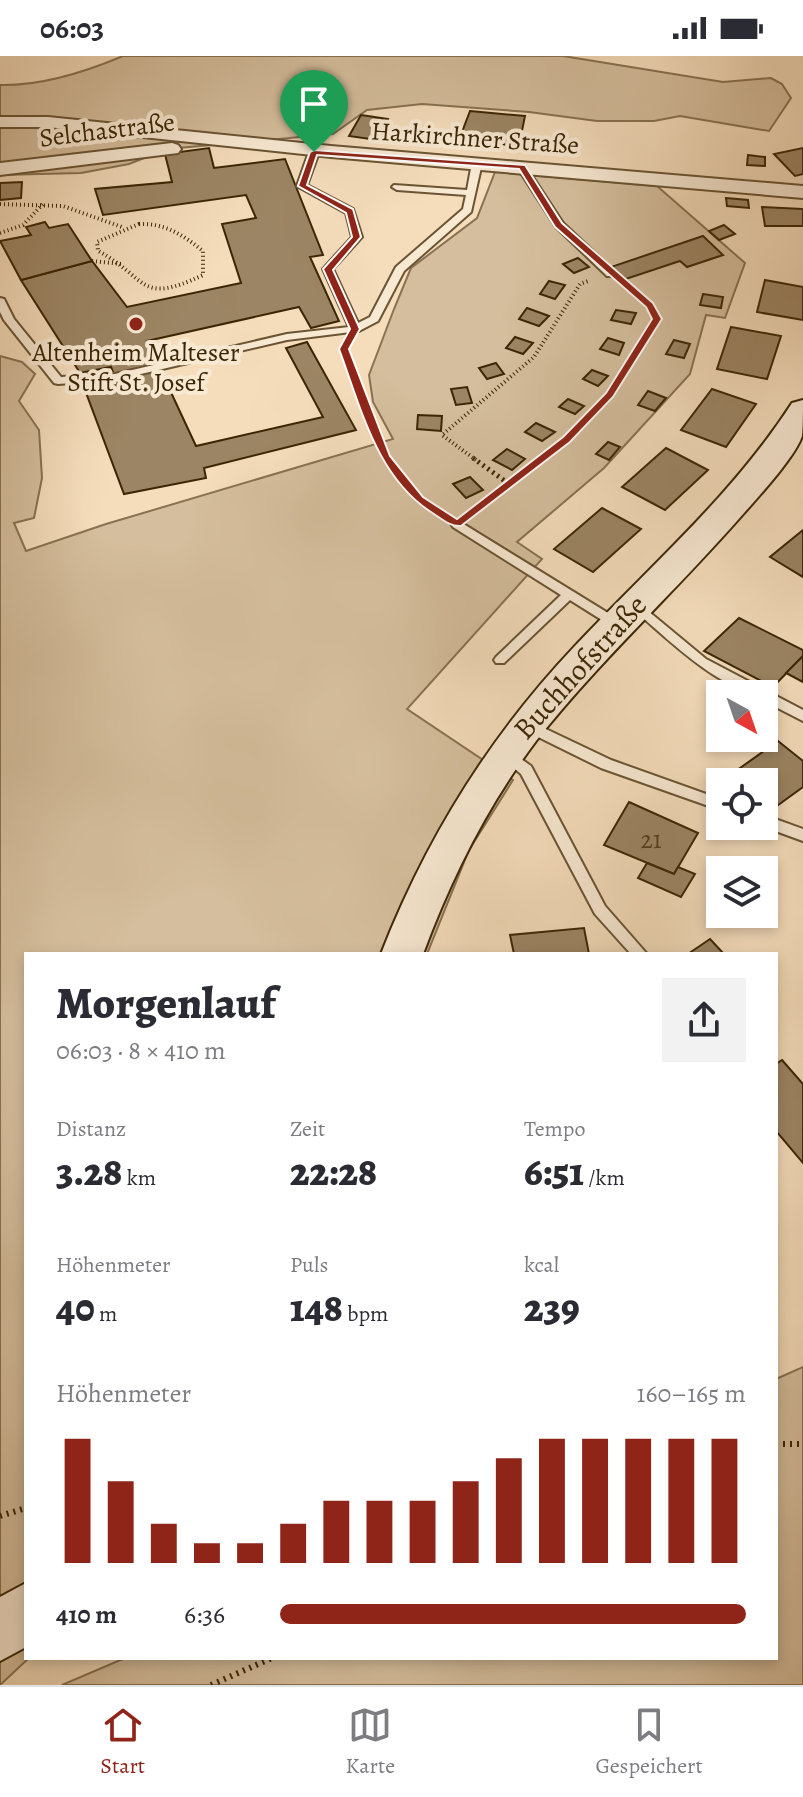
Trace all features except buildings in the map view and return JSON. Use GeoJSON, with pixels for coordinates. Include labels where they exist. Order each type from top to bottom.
{"type":"FeatureCollection","features":[{"type":"Feature","properties":{"kind":"main road","name":"Buchhofstraße"},"geometry":{"type":"LineString","coordinates":[[403,952],[415,914],[462,819],[515,738],[626,614],[729,512],[786,439],[803,410]]}},
{"type":"Feature","properties":{"kind":"main road"},"geometry":{"type":"LineString","coordinates":[[0,1634],[24,1612]]}},
{"type":"Feature","properties":{"kind":"street","name":"Harkirchner Straße"},"geometry":{"type":"LineString","coordinates":[[0,122],[48,122],[314,152],[803,192]]}},
{"type":"Feature","properties":{"kind":"street","name":"Selchastraße"},"geometry":{"type":"LineString","coordinates":[[0,169],[221,143]]}},
{"type":"Feature","properties":{"kind":"lane"},"geometry":{"type":"LineString","coordinates":[[314,152],[302,186],[350,211],[357,237],[328,269],[355,329]]}},
{"type":"Feature","properties":{"kind":"lane"},"geometry":{"type":"LineString","coordinates":[[0,301],[9,320],[58,381],[115,377],[287,337],[355,329],[374,319],[400,269],[468,210],[477,163]]}},
{"type":"Feature","properties":{"kind":"lane"},"geometry":{"type":"LineString","coordinates":[[522,167],[559,225],[611,274]]}},
{"type":"Feature","properties":{"kind":"lane"},"geometry":{"type":"LineString","coordinates":[[397,187],[471,193]]}},
{"type":"Feature","properties":{"kind":"lane"},"geometry":{"type":"LineString","coordinates":[[457,524],[569,594],[626,614],[735,680]]}},
{"type":"Feature","properties":{"kind":"lane"},"geometry":{"type":"LineString","coordinates":[[500,660],[569,594]]}},
{"type":"Feature","properties":{"kind":"lane"},"geometry":{"type":"LineString","coordinates":[[778,703],[803,716]]}},
{"type":"Feature","properties":{"kind":"lane"},"geometry":{"type":"LineString","coordinates":[[515,738],[606,764],[706,800]]}},
{"type":"Feature","properties":{"kind":"lane"},"geometry":{"type":"LineString","coordinates":[[515,738],[526,770],[600,910],[638,952]]}},
{"type":"Feature","properties":{"kind":"lane"},"geometry":{"type":"LineString","coordinates":[[778,826],[803,835]]}},
{"type":"Feature","properties":{"kind":"path"},"geometry":{"type":"LineString","coordinates":[[0,204],[45,202],[69,205],[123,228]]}},
{"type":"Feature","properties":{"kind":"path"},"geometry":{"type":"LineString","coordinates":[[0,233],[23,225],[45,202]]}},
{"type":"Feature","properties":{"kind":"path"},"geometry":{"type":"LineString","coordinates":[[162,223],[185,235],[203,251],[203,275],[180,286],[152,291],[136,282],[122,264],[98,251],[97,242],[123,228],[162,223]]}},
{"type":"Feature","properties":{"kind":"path"},"geometry":{"type":"LineString","coordinates":[[92,261],[122,264]]}},
{"type":"Feature","properties":{"kind":"path"},"geometry":{"type":"LineString","coordinates":[[355,329],[344,349],[385,457],[419,500],[457,524],[567,440],[609,395],[657,319],[650,305],[611,274],[580,284],[534,357],[442,435],[509,484]]}},
{"type":"Feature","properties":{"kind":"path"},"geometry":{"type":"LineString","coordinates":[[778,1444],[803,1444]]}},
{"type":"Feature","properties":{"kind":"path"},"geometry":{"type":"LineString","coordinates":[[0,1516],[24,1509]]}},
{"type":"Feature","properties":{"kind":"path"},"geometry":{"type":"LineString","coordinates":[[211,1685],[267,1660]]}},
{"type":"Feature","properties":{"kind":"shaded area"},"geometry":{"type":"Polygon","coordinates":[[[123,56],[563,56],[723,82],[771,78],[782,84],[791,98],[769,131],[680,116],[654,121],[597,121],[422,104],[367,110],[333,134],[167,149],[129,164],[81,173],[0,175],[0,85],[63,77],[123,56]]]}},
{"type":"Feature","properties":{"kind":"shaded area"},"geometry":{"type":"Polygon","coordinates":[[[495,172],[657,186],[745,263],[725,318],[706,315],[690,374],[604,468],[517,542],[542,559],[407,709],[513,780],[469,850],[428,952],[24,952],[24,1660],[27,1660],[0,1685],[0,356],[22,362],[35,374],[19,401],[39,430],[42,478],[34,518],[14,523],[26,551],[106,524],[393,439],[373,402],[369,375],[394,309],[411,268],[477,218],[495,172]]]}},
{"type":"Feature","properties":{"kind":"shaded area"},"geometry":{"type":"Polygon","coordinates":[[[803,1367],[803,1685],[62,1685],[120,1660],[778,1660],[778,1378],[803,1367]]]}},
{"type":"Feature","properties":{"kind":"place","name":"Altenheim Malteser Stift St. Josef"},"geometry":{"type":"Point","coordinates":[136,324]}},
{"type":"Feature","properties":{"kind":"route"},"geometry":{"type":"LineString","coordinates":[[314,152],[522,167],[559,225],[611,274],[650,305],[657,319],[609,395],[567,440],[457,524],[419,500],[385,457],[344,349],[355,329],[328,269],[357,237],[350,211],[302,186],[314,152]]}}]}
